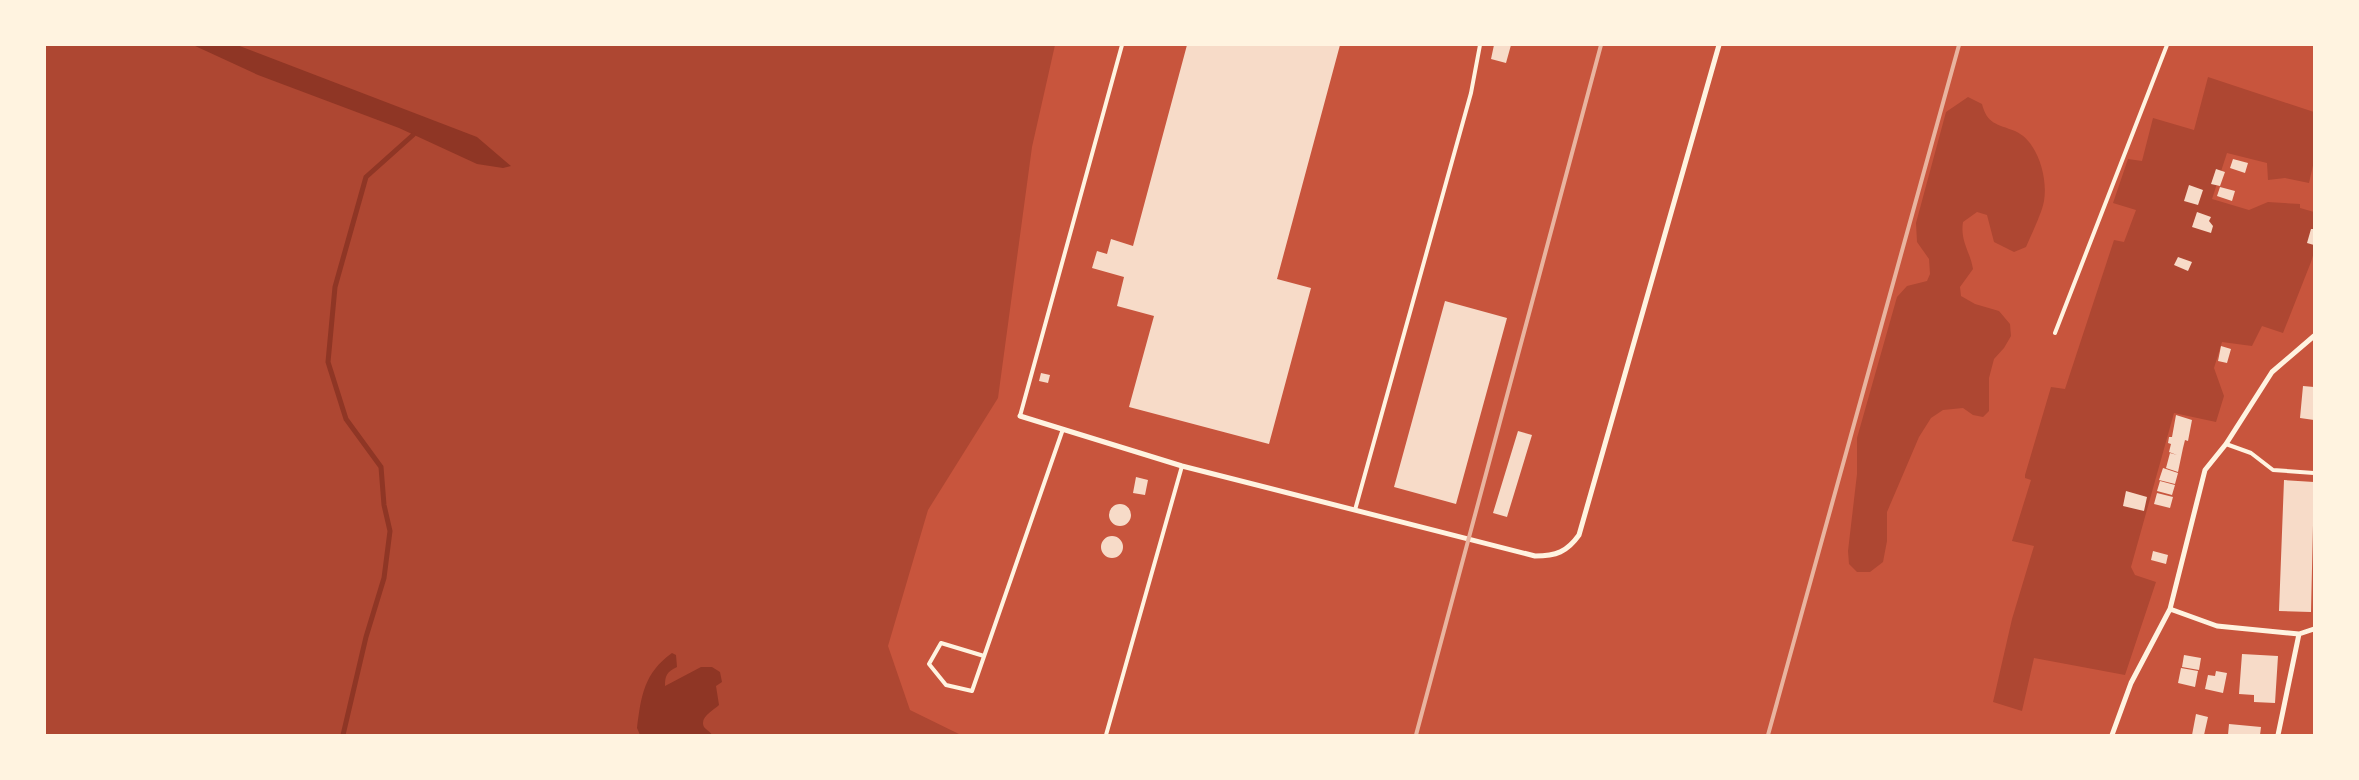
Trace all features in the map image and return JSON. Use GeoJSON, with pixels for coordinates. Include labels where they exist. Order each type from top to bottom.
{"type":"FeatureCollection","features":[{"type":"Feature","properties":{"kind":"street"},"geometry":{"type":"LineString","coordinates":[[1020,416],[1182,466],[1535,556],[1549,556],[1561,553],[1571,546],[1579,535],[1719,45]]}},
{"type":"Feature","properties":{"kind":"street"},"geometry":{"type":"LineString","coordinates":[[2112,735],[2130,683],[2170,609],[2192,529],[2205,470],[2226,444],[2272,372],[2314,336]]}},
{"type":"Feature","properties":{"kind":"street"},"geometry":{"type":"LineString","coordinates":[[2170,609],[2216,626],[2299,634],[2314,629]]}},
{"type":"Feature","properties":{"kind":"street"},"geometry":{"type":"LineString","coordinates":[[2278,735],[2299,634]]}},
{"type":"Feature","properties":{"kind":"lane"},"geometry":{"type":"LineString","coordinates":[[1020,416],[1122,45]]}},
{"type":"Feature","properties":{"kind":"lane"},"geometry":{"type":"LineString","coordinates":[[1355,510],[1471,94],[1480,45]]}},
{"type":"Feature","properties":{"kind":"lane"},"geometry":{"type":"LineString","coordinates":[[2056,333],[2167,45]]}},
{"type":"Feature","properties":{"kind":"lane"},"geometry":{"type":"LineString","coordinates":[[984,656],[941,643],[929,664],[946,685],[972,690],[984,656],[1063,429]]}},
{"type":"Feature","properties":{"kind":"lane"},"geometry":{"type":"LineString","coordinates":[[2226,444],[2251,453],[2273,470],[2314,473]]}},
{"type":"Feature","properties":{"kind":"lane"},"geometry":{"type":"LineString","coordinates":[[1106,735],[1182,466]]}},
{"type":"Feature","properties":{"kind":"shaded area"},"geometry":{"type":"Polygon","coordinates":[[[45,45],[1055,45],[1032,147],[998,398],[928,510],[888,646],[910,710],[961,735],[45,735],[45,45]]]}},
{"type":"Feature","properties":{"kind":"shaded area"},"geometry":{"type":"Polygon","coordinates":[[[193,45],[237,45],[477,137],[511,166],[503,168],[477,164],[399,128],[258,75],[193,45]]]}},
{"type":"Feature","properties":{"kind":"shaded area"},"geometry":{"type":"Polygon","coordinates":[[[2208,77],[2314,112],[2314,161],[2309,183],[2285,178],[2268,180],[2267,163],[2227,153],[2212,199],[2249,210],[2268,202],[2300,204],[2300,208],[2314,212],[2314,252],[2311,262],[2283,333],[2262,326],[2252,346],[2222,342],[2214,368],[2224,396],[2216,422],[2174,413],[2131,567],[2135,575],[2156,582],[2125,675],[2034,658],[2022,711],[1993,702],[2012,619],[2034,546],[2012,541],[2031,480],[2025,478],[2025,475],[2051,387],[2065,389],[2114,240],[2124,242],[2136,210],[2113,203],[2128,159],[2142,161],[2153,118],[2194,130],[2208,77]]]}},
{"type":"Feature","properties":{"kind":"shaded area"},"geometry":{"type":"Polygon","coordinates":[[[1968,97],[1982,104],[1987,116],[1998,125],[2015,131],[2030,143],[2043,171],[2045,192],[2043,206],[2026,247],[2014,252],[1994,242],[1987,215],[1977,212],[1963,222],[1964,240],[1973,269],[1960,287],[1961,296],[1975,304],[1999,311],[2010,324],[2011,336],[2004,348],[1994,359],[1989,378],[1989,411],[1983,417],[1973,415],[1963,408],[1943,410],[1931,418],[1919,437],[1887,512],[1887,541],[1883,562],[1870,572],[1857,572],[1849,564],[1848,551],[1857,474],[1857,438],[1897,297],[1907,286],[1927,281],[1930,274],[1929,259],[1917,242],[1916,223],[1946,112],[1968,97]]]}},
{"type":"Feature","properties":{"kind":"shaded area"},"geometry":{"type":"Polygon","coordinates":[[[672,653],[676,655],[677,667],[667,674],[665,686],[701,667],[712,667],[720,672],[722,682],[716,686],[719,705],[705,717],[703,723],[704,727],[712,735],[640,735],[637,728],[642,695],[655,669],[672,653]]]}},
{"type":"Feature","properties":{"kind":"building"},"geometry":{"type":"Polygon","coordinates":[[[1187,45],[1340,45],[1277,279],[1311,288],[1269,444],[1129,407],[1154,316],[1117,306],[1124,277],[1092,268],[1097,251],[1107,254],[1111,239],[1133,246],[1187,45]]]}},
{"type":"Feature","properties":{"kind":"building"},"geometry":{"type":"Polygon","coordinates":[[[1494,45],[1511,45],[1506,63],[1491,59],[1494,45]]]}},
{"type":"Feature","properties":{"kind":"building"},"geometry":{"type":"Polygon","coordinates":[[[2233,159],[2248,163],[2245,173],[2230,168],[2233,159]]]}},
{"type":"Feature","properties":{"kind":"building"},"geometry":{"type":"Polygon","coordinates":[[[2216,169],[2225,172],[2220,186],[2211,184],[2216,169]]]}},
{"type":"Feature","properties":{"kind":"building"},"geometry":{"type":"Polygon","coordinates":[[[2189,185],[2203,190],[2198,205],[2184,201],[2189,185]]]}},
{"type":"Feature","properties":{"kind":"building"},"geometry":{"type":"Polygon","coordinates":[[[2220,187],[2235,191],[2232,201],[2217,196],[2220,187]]]}},
{"type":"Feature","properties":{"kind":"building"},"geometry":{"type":"Polygon","coordinates":[[[2197,212],[2211,217],[2209,221],[2213,226],[2211,233],[2192,227],[2197,212]]]}},
{"type":"Feature","properties":{"kind":"building"},"geometry":{"type":"Polygon","coordinates":[[[2311,229],[2314,229],[2314,245],[2307,243],[2311,229]]]}},
{"type":"Feature","properties":{"kind":"building"},"geometry":{"type":"Polygon","coordinates":[[[2178,257],[2192,262],[2188,271],[2174,265],[2178,257]]]}},
{"type":"Feature","properties":{"kind":"building"},"geometry":{"type":"Polygon","coordinates":[[[1445,301],[1507,318],[1456,504],[1394,487],[1445,301]]]}},
{"type":"Feature","properties":{"kind":"building"},"geometry":{"type":"Polygon","coordinates":[[[2221,346],[2231,349],[2227,363],[2218,361],[2221,346]]]}},
{"type":"Feature","properties":{"kind":"building"},"geometry":{"type":"Polygon","coordinates":[[[1041,373],[1050,375],[1048,383],[1039,381],[1041,373]]]}},
{"type":"Feature","properties":{"kind":"building"},"geometry":{"type":"Polygon","coordinates":[[[2303,386],[2314,387],[2314,420],[2300,418],[2303,386]]]}},
{"type":"Feature","properties":{"kind":"building"},"geometry":{"type":"Polygon","coordinates":[[[2176,415],[2192,420],[2188,441],[2185,440],[2178,472],[2166,468],[2170,453],[2177,455],[2169,452],[2171,444],[2168,443],[2169,437],[2172,437],[2176,415]]]}},
{"type":"Feature","properties":{"kind":"building"},"geometry":{"type":"Polygon","coordinates":[[[1518,431],[1532,435],[1507,517],[1493,513],[1518,431]]]}},
{"type":"Feature","properties":{"kind":"building"},"geometry":{"type":"Polygon","coordinates":[[[2163,468],[2178,473],[2175,484],[2159,480],[2163,468]]]}},
{"type":"Feature","properties":{"kind":"building"},"geometry":{"type":"Polygon","coordinates":[[[1136,477],[1148,480],[1145,495],[1133,493],[1136,477]]]}},
{"type":"Feature","properties":{"kind":"building"},"geometry":{"type":"Polygon","coordinates":[[[2284,480],[2314,482],[2311,612],[2279,611],[2284,480]]]}},
{"type":"Feature","properties":{"kind":"building"},"geometry":{"type":"Polygon","coordinates":[[[2160,481],[2175,485],[2172,495],[2157,491],[2160,481]]]}},
{"type":"Feature","properties":{"kind":"building"},"geometry":{"type":"Polygon","coordinates":[[[2126,491],[2147,497],[2144,511],[2123,506],[2126,491]]]}},
{"type":"Feature","properties":{"kind":"building"},"geometry":{"type":"Polygon","coordinates":[[[2157,493],[2173,497],[2170,508],[2154,504],[2157,493]]]}},
{"type":"Feature","properties":{"kind":"building"},"geometry":{"type":"Polygon","coordinates":[[[1120,504],[1130,511],[1131,515],[1124,525],[1120,526],[1110,519],[1109,515],[1116,505],[1120,504]]]}},
{"type":"Feature","properties":{"kind":"building"},"geometry":{"type":"Polygon","coordinates":[[[1112,536],[1122,543],[1123,547],[1116,557],[1112,558],[1102,551],[1101,547],[1108,537],[1112,536]]]}},
{"type":"Feature","properties":{"kind":"building"},"geometry":{"type":"Polygon","coordinates":[[[2153,551],[2168,555],[2166,564],[2151,560],[2153,551]]]}},
{"type":"Feature","properties":{"kind":"building"},"geometry":{"type":"Polygon","coordinates":[[[2242,654],[2278,656],[2275,703],[2254,702],[2254,695],[2239,694],[2242,654]]]}},
{"type":"Feature","properties":{"kind":"building"},"geometry":{"type":"Polygon","coordinates":[[[2184,655],[2201,658],[2199,670],[2182,667],[2184,655]]]}},
{"type":"Feature","properties":{"kind":"building"},"geometry":{"type":"Polygon","coordinates":[[[2181,668],[2198,671],[2195,687],[2178,683],[2181,668]]]}},
{"type":"Feature","properties":{"kind":"building"},"geometry":{"type":"Polygon","coordinates":[[[2216,671],[2227,673],[2223,693],[2205,689],[2208,675],[2215,676],[2216,671]]]}},
{"type":"Feature","properties":{"kind":"building"},"geometry":{"type":"Polygon","coordinates":[[[2196,714],[2208,717],[2204,735],[2192,735],[2196,714]]]}},
{"type":"Feature","properties":{"kind":"building"},"geometry":{"type":"Polygon","coordinates":[[[2229,724],[2261,727],[2260,735],[2228,735],[2229,724]]]}},
{"type":"Feature","properties":{"kind":"waterway"},"geometry":{"type":"LineString","coordinates":[[343,735],[366,637],[384,578],[390,531],[384,505],[381,467],[346,419],[328,362],[335,287],[366,177],[413,135]]}},
{"type":"Feature","properties":{"kind":"railway"},"geometry":{"type":"LineString","coordinates":[[1416,735],[1601,45]]}},
{"type":"Feature","properties":{"kind":"railway"},"geometry":{"type":"LineString","coordinates":[[1768,735],[1959,45]]}}]}
